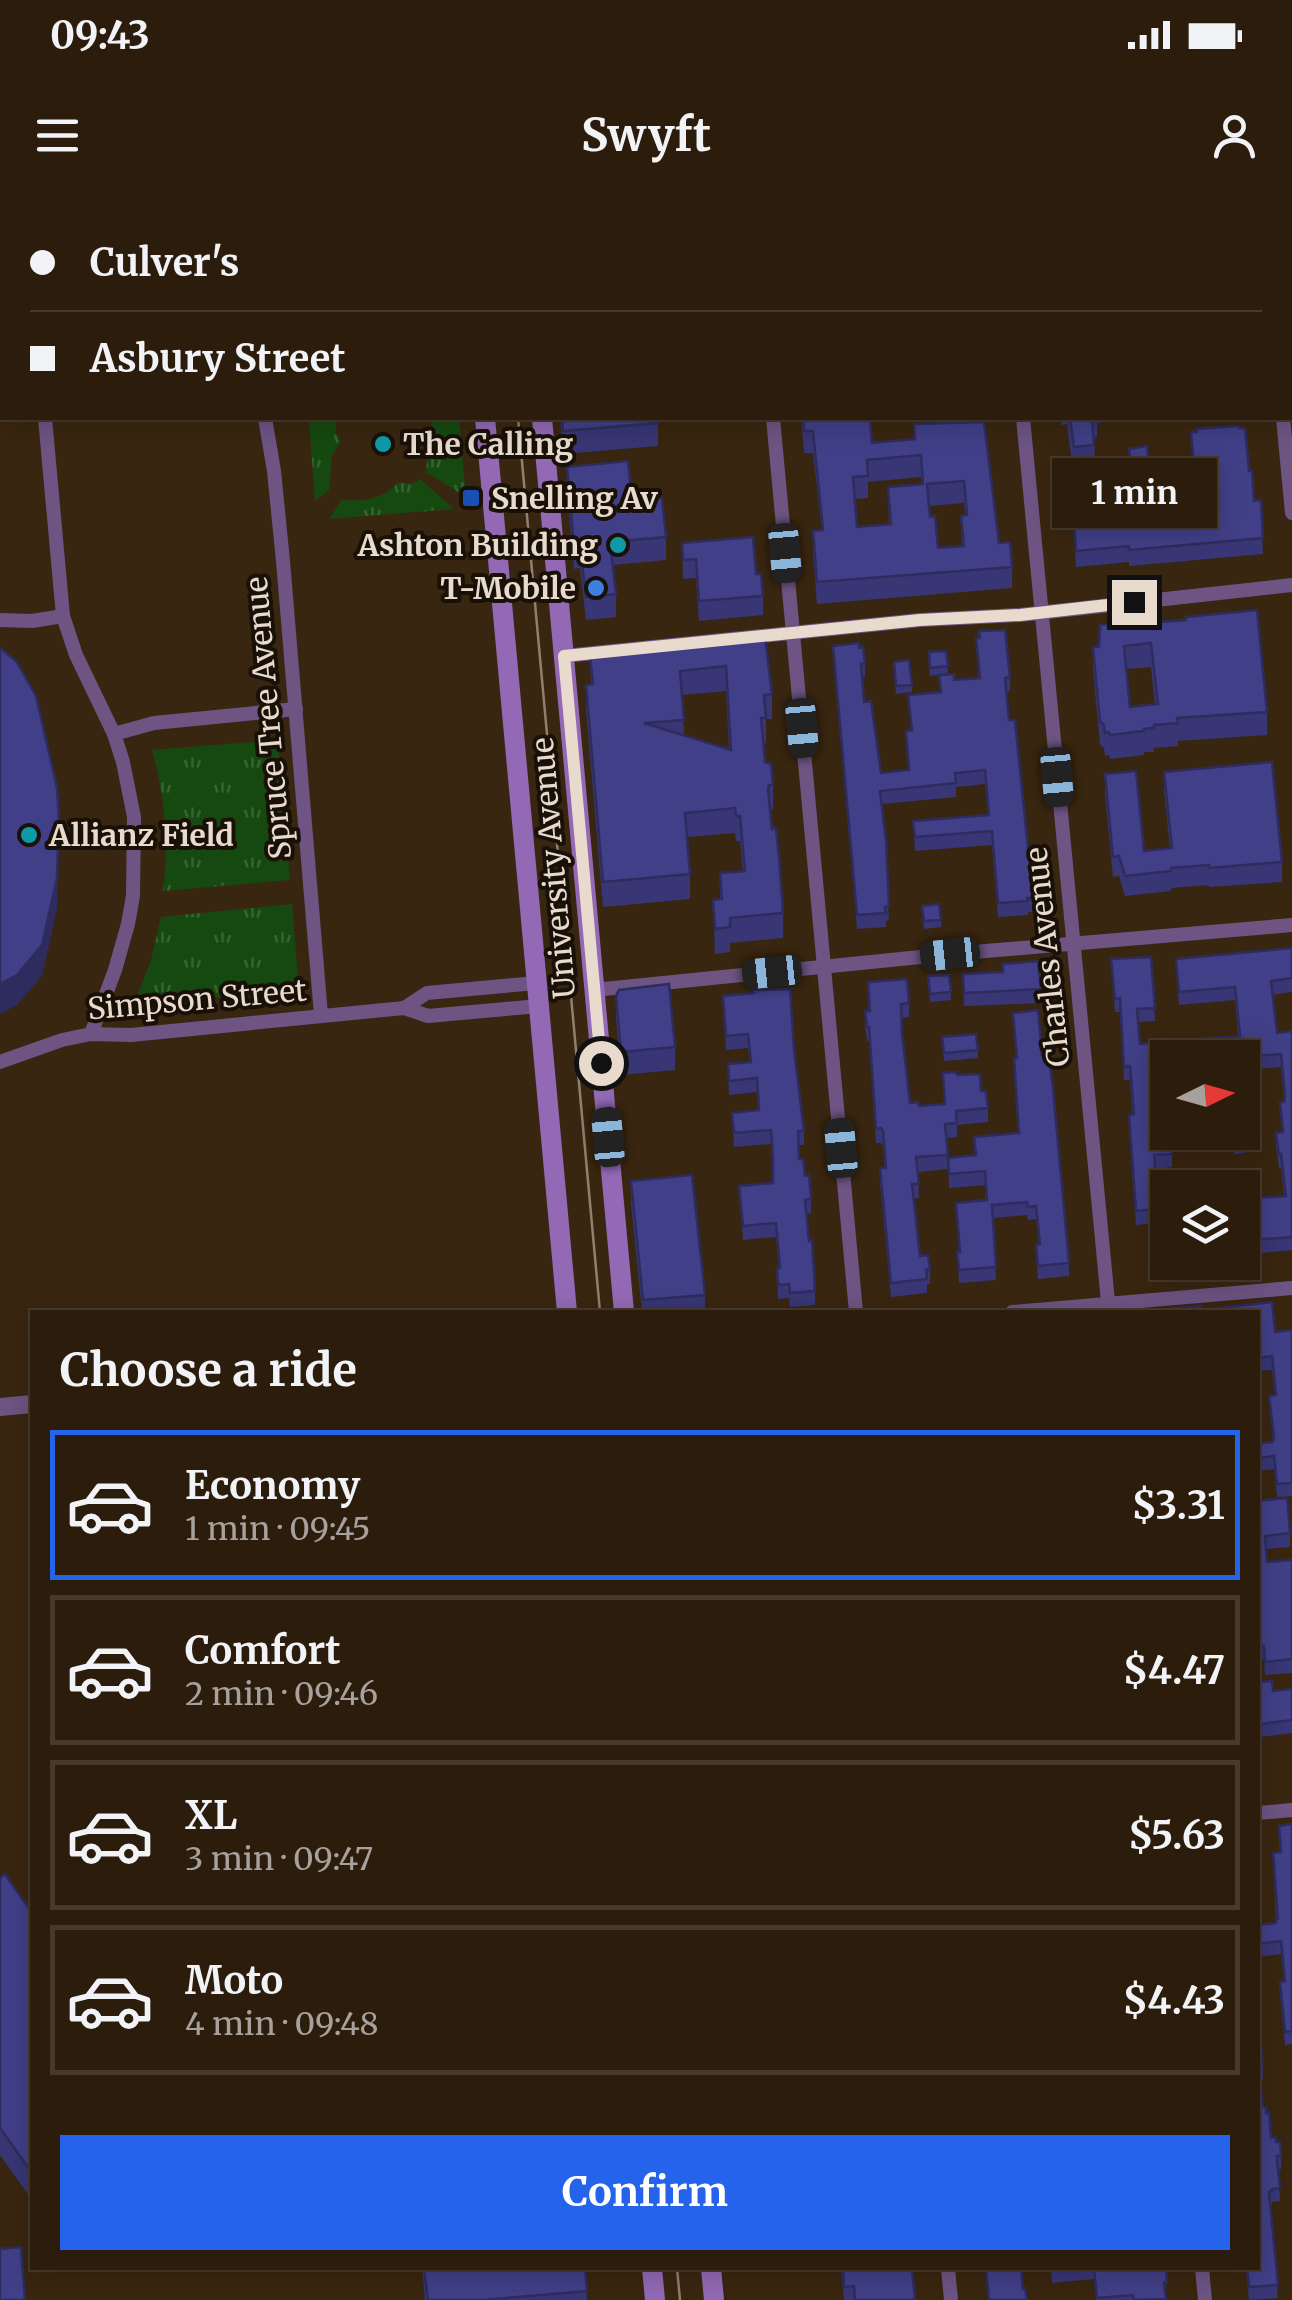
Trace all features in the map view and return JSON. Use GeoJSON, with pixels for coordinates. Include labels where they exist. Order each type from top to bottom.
{"type":"FeatureCollection","features":[{"type":"Feature","properties":{"kind":"main road","name":"University Avenue"},"geometry":{"type":"LineString","coordinates":[[485,420],[567,1310]]}},
{"type":"Feature","properties":{"kind":"main road","name":"University Avenue"},"geometry":{"type":"LineString","coordinates":[[542,420],[624,1310]]}},
{"type":"Feature","properties":{"kind":"main road"},"geometry":{"type":"LineString","coordinates":[[652,2270],[655,2300]]}},
{"type":"Feature","properties":{"kind":"main road"},"geometry":{"type":"LineString","coordinates":[[710,2270],[714,2300]]}},
{"type":"Feature","properties":{"kind":"street"},"geometry":{"type":"LineString","coordinates":[[46,420],[62,616],[114,734],[134,817],[128,924],[91,1034]]}},
{"type":"Feature","properties":{"kind":"street","name":"Spruce Tree Avenue"},"geometry":{"type":"LineString","coordinates":[[265,420],[274,472],[321,1015]]}},
{"type":"Feature","properties":{"kind":"street"},"geometry":{"type":"LineString","coordinates":[[773,420],[856,1310]]}},
{"type":"Feature","properties":{"kind":"street","name":"Charles Avenue"},"geometry":{"type":"LineString","coordinates":[[1022,420],[1109,1308]]}},
{"type":"Feature","properties":{"kind":"street"},"geometry":{"type":"LineString","coordinates":[[1283,420],[1292,512]]}},
{"type":"Feature","properties":{"kind":"street"},"geometry":{"type":"LineString","coordinates":[[564,656],[1292,585]]}},
{"type":"Feature","properties":{"kind":"street"},"geometry":{"type":"LineString","coordinates":[[0,620],[32,621],[62,616]]}},
{"type":"Feature","properties":{"kind":"street"},"geometry":{"type":"LineString","coordinates":[[114,734],[154,723],[296,710]]}},
{"type":"Feature","properties":{"kind":"street"},"geometry":{"type":"LineString","coordinates":[[594,990],[1292,924]]}},
{"type":"Feature","properties":{"kind":"street","name":"Simpson Street"},"geometry":{"type":"LineString","coordinates":[[404,1008],[427,993],[536,983]]}},
{"type":"Feature","properties":{"kind":"street","name":"Simpson Street"},"geometry":{"type":"LineString","coordinates":[[0,1062],[44,1045],[91,1034],[131,1035],[404,1008],[428,1016],[539,1006]]}},
{"type":"Feature","properties":{"kind":"street"},"geometry":{"type":"LineString","coordinates":[[1060,1310],[1292,1288]]}},
{"type":"Feature","properties":{"kind":"street"},"geometry":{"type":"LineString","coordinates":[[0,1406],[30,1404]]}},
{"type":"Feature","properties":{"kind":"street"},"geometry":{"type":"LineString","coordinates":[[1260,1813],[1292,1810]]}},
{"type":"Feature","properties":{"kind":"street"},"geometry":{"type":"LineString","coordinates":[[948,2270],[950,2300]]}},
{"type":"Feature","properties":{"kind":"street"},"geometry":{"type":"LineString","coordinates":[[1202,2270],[1205,2300]]}},
{"type":"Feature","properties":{"kind":"green space"},"geometry":{"type":"Polygon","coordinates":[[[309,420],[336,420],[336,434],[341,442],[332,455],[329,490],[315,501],[309,420]]]}},
{"type":"Feature","properties":{"kind":"green space"},"geometry":{"type":"Polygon","coordinates":[[[432,420],[459,420],[466,497],[426,472],[424,451],[432,420]]]}},
{"type":"Feature","properties":{"kind":"green space"},"geometry":{"type":"Polygon","coordinates":[[[420,479],[454,509],[329,519],[342,500],[372,498],[398,483],[420,479]]]}},
{"type":"Feature","properties":{"kind":"green space"},"geometry":{"type":"Polygon","coordinates":[[[278,740],[290,880],[163,891],[165,820],[152,750],[278,740]]]}},
{"type":"Feature","properties":{"kind":"green space"},"geometry":{"type":"Polygon","coordinates":[[[292,904],[299,990],[134,1004],[151,960],[161,917],[292,904]]]}},
{"type":"Feature","properties":{"kind":"building"},"geometry":{"type":"Polygon","coordinates":[[[562,420],[658,420],[658,423],[563,431],[562,420]]]}},
{"type":"Feature","properties":{"kind":"building"},"geometry":{"type":"Polygon","coordinates":[[[803,420],[870,420],[872,443],[915,439],[914,424],[984,422],[999,543],[1010,542],[1012,567],[817,582],[813,531],[823,530],[813,431],[804,431],[803,420]],[[921,455],[867,460],[868,476],[853,477],[857,527],[891,524],[888,487],[923,484],[921,455]],[[964,481],[927,484],[938,548],[964,546],[961,516],[967,515],[964,481]]]}},
{"type":"Feature","properties":{"kind":"building"},"geometry":{"type":"Polygon","coordinates":[[[1070,420],[1092,420],[1094,445],[1074,447],[1070,420]]]}},
{"type":"Feature","properties":{"kind":"building"},"geometry":{"type":"Polygon","coordinates":[[[1245,428],[1254,501],[1261,500],[1263,538],[1076,551],[1072,492],[1195,476],[1191,432],[1245,428]]]}},
{"type":"Feature","properties":{"kind":"building"},"geometry":{"type":"Polygon","coordinates":[[[1147,446],[1149,462],[1131,465],[1129,449],[1147,446]]]}},
{"type":"Feature","properties":{"kind":"building"},"geometry":{"type":"Polygon","coordinates":[[[628,461],[632,501],[662,498],[666,537],[610,542],[616,594],[586,597],[580,545],[574,546],[567,467],[628,461]]]}},
{"type":"Feature","properties":{"kind":"building"},"geometry":{"type":"Polygon","coordinates":[[[753,537],[756,574],[761,574],[763,596],[699,601],[696,559],[683,560],[682,543],[753,537]]]}},
{"type":"Feature","properties":{"kind":"building"},"geometry":{"type":"Polygon","coordinates":[[[1257,610],[1267,712],[1177,718],[1178,723],[1154,725],[1144,731],[1105,733],[1100,722],[1093,647],[1099,647],[1100,625],[1257,610]],[[1151,643],[1124,646],[1130,707],[1158,704],[1151,643]]]}},
{"type":"Feature","properties":{"kind":"building"},"geometry":{"type":"Polygon","coordinates":[[[1005,630],[1009,720],[1015,720],[1033,898],[998,903],[992,831],[915,837],[913,821],[989,815],[985,770],[955,773],[956,783],[880,791],[889,906],[885,907],[886,913],[857,915],[833,646],[859,643],[859,648],[863,647],[864,702],[871,701],[881,773],[909,770],[906,731],[912,730],[908,695],[941,692],[939,675],[954,674],[954,680],[980,678],[976,638],[980,638],[979,631],[1005,630]]]}},
{"type":"Feature","properties":{"kind":"building"},"geometry":{"type":"Polygon","coordinates":[[[765,637],[772,694],[764,695],[766,718],[761,718],[765,762],[771,764],[773,785],[768,789],[772,829],[776,828],[783,913],[730,918],[730,927],[715,929],[713,900],[722,899],[720,873],[745,871],[740,816],[736,816],[735,808],[685,813],[690,874],[603,882],[586,685],[593,684],[590,654],[765,637]],[[726,666],[680,671],[684,720],[644,723],[731,750],[726,666]]]}},
{"type":"Feature","properties":{"kind":"building","name":"Allianz Field"},"geometry":{"type":"Polygon","coordinates":[[[0,648],[16,661],[36,696],[57,788],[59,820],[57,878],[42,945],[17,975],[0,984],[0,648]]]}},
{"type":"Feature","properties":{"kind":"building"},"geometry":{"type":"Polygon","coordinates":[[[946,651],[948,666],[930,668],[929,652],[946,651]]]}},
{"type":"Feature","properties":{"kind":"building"},"geometry":{"type":"Polygon","coordinates":[[[909,660],[912,685],[896,686],[894,662],[909,660]]]}},
{"type":"Feature","properties":{"kind":"building"},"geometry":{"type":"Polygon","coordinates":[[[1272,762],[1282,862],[1171,868],[1125,876],[1119,856],[1113,857],[1105,774],[1136,771],[1144,851],[1172,848],[1164,772],[1272,762]]]}},
{"type":"Feature","properties":{"kind":"building"},"geometry":{"type":"Polygon","coordinates":[[[939,904],[941,920],[924,921],[922,906],[939,904]]]}},
{"type":"Feature","properties":{"kind":"building"},"geometry":{"type":"Polygon","coordinates":[[[1292,948],[1292,978],[1271,981],[1277,1033],[1292,1031],[1292,1237],[1260,1240],[1260,1198],[1286,1196],[1276,1133],[1283,1132],[1281,1054],[1260,1056],[1260,1040],[1183,1040],[1240,1036],[1235,987],[1179,992],[1176,959],[1292,948]]]}},
{"type":"Feature","properties":{"kind":"building"},"geometry":{"type":"Polygon","coordinates":[[[1151,957],[1155,1008],[1137,1009],[1140,1044],[1150,1043],[1150,1150],[1172,1150],[1172,1154],[1154,1155],[1150,1210],[1136,1211],[1129,1115],[1134,1114],[1130,1066],[1124,1067],[1120,998],[1115,999],[1111,959],[1151,957]]]}},
{"type":"Feature","properties":{"kind":"building"},"geometry":{"type":"Polygon","coordinates":[[[1038,961],[1041,989],[964,993],[963,974],[1003,972],[1003,964],[1038,961]]]}},
{"type":"Feature","properties":{"kind":"building"},"geometry":{"type":"Polygon","coordinates":[[[949,975],[951,992],[930,994],[928,976],[949,975]]]}},
{"type":"Feature","properties":{"kind":"building"},"geometry":{"type":"Polygon","coordinates":[[[907,979],[909,1003],[901,1004],[910,1103],[945,1104],[943,1073],[956,1072],[980,1074],[988,1108],[956,1111],[957,1123],[945,1124],[948,1155],[916,1157],[919,1184],[912,1184],[920,1256],[928,1255],[930,1269],[926,1270],[927,1279],[891,1283],[880,1168],[886,1168],[883,1131],[876,1129],[865,1011],[870,1011],[868,982],[907,979]]]}},
{"type":"Feature","properties":{"kind":"building"},"geometry":{"type":"Polygon","coordinates":[[[669,984],[675,1047],[621,1052],[616,996],[619,990],[669,984]]]}},
{"type":"Feature","properties":{"kind":"building"},"geometry":{"type":"Polygon","coordinates":[[[790,989],[804,1131],[798,1131],[799,1159],[803,1159],[805,1176],[809,1175],[811,1199],[805,1200],[815,1291],[790,1293],[789,1284],[778,1285],[776,1223],[743,1226],[739,1186],[773,1183],[771,1130],[734,1133],[732,1113],[759,1110],[757,1078],[729,1081],[728,1064],[751,1062],[748,1034],[726,1036],[723,996],[790,989]]]}},
{"type":"Feature","properties":{"kind":"building"},"geometry":{"type":"Polygon","coordinates":[[[1038,1010],[1042,1055],[1049,1055],[1069,1263],[1038,1266],[1036,1206],[1028,1207],[1027,1202],[992,1205],[996,1267],[959,1270],[956,1203],[987,1200],[985,1171],[949,1174],[948,1158],[976,1155],[974,1137],[1019,1133],[1013,1013],[1038,1010]]]}},
{"type":"Feature","properties":{"kind":"building"},"geometry":{"type":"Polygon","coordinates":[[[976,1034],[978,1050],[944,1053],[942,1037],[976,1034]]]}},
{"type":"Feature","properties":{"kind":"building"},"geometry":{"type":"Polygon","coordinates":[[[692,1175],[705,1295],[643,1300],[631,1181],[692,1175]]]}},
{"type":"Feature","properties":{"kind":"building"},"geometry":{"type":"Polygon","coordinates":[[[1272,1302],[1275,1332],[1292,1330],[1292,1483],[1277,1484],[1274,1456],[1260,1458],[1260,1443],[1272,1442],[1274,1438],[1269,1396],[1276,1395],[1272,1356],[1260,1358],[1260,1310],[1201,1310],[1272,1302]]]}},
{"type":"Feature","properties":{"kind":"building"},"geometry":{"type":"Polygon","coordinates":[[[1201,1306],[1201,1310],[1160,1310],[1201,1306]]]}},
{"type":"Feature","properties":{"kind":"building"},"geometry":{"type":"Polygon","coordinates":[[[1287,1498],[1290,1533],[1265,1536],[1267,1562],[1292,1560],[1292,1659],[1265,1662],[1264,1646],[1260,1646],[1260,1501],[1287,1498]]]}},
{"type":"Feature","properties":{"kind":"building"},"geometry":{"type":"Polygon","coordinates":[[[1272,1681],[1273,1691],[1292,1689],[1292,1720],[1261,1724],[1260,1682],[1272,1681]]]}},
{"type":"Feature","properties":{"kind":"building"},"geometry":{"type":"Polygon","coordinates":[[[1292,1824],[1292,2031],[1285,2032],[1281,1941],[1260,1944],[1260,1925],[1276,1923],[1278,1919],[1273,1853],[1281,1852],[1279,1826],[1292,1824]]]}},
{"type":"Feature","properties":{"kind":"building"},"geometry":{"type":"Polygon","coordinates":[[[5,1874],[30,1910],[30,2170],[0,2128],[0,1878],[5,1874]]]}},
{"type":"Feature","properties":{"kind":"building"},"geometry":{"type":"Polygon","coordinates":[[[1260,2077],[1271,2138],[1280,2142],[1280,2188],[1269,2192],[1278,2285],[1249,2287],[1247,2270],[1260,2270],[1260,2077]]]}},
{"type":"Feature","properties":{"kind":"building"},"geometry":{"type":"Polygon","coordinates":[[[21,2247],[25,2300],[0,2300],[0,2249],[21,2247]]]}},
{"type":"Feature","properties":{"kind":"building"},"geometry":{"type":"Polygon","coordinates":[[[424,2270],[585,2270],[587,2291],[483,2300],[428,2300],[424,2270]]]}},
{"type":"Feature","properties":{"kind":"building"},"geometry":{"type":"Polygon","coordinates":[[[843,2270],[912,2270],[915,2300],[855,2300],[854,2286],[844,2287],[843,2270]]]}},
{"type":"Feature","properties":{"kind":"building"},"geometry":{"type":"Polygon","coordinates":[[[986,2270],[1021,2270],[1027,2300],[989,2300],[986,2270]]]}},
{"type":"Feature","properties":{"kind":"building"},"geometry":{"type":"Polygon","coordinates":[[[1094,2270],[1166,2270],[1166,2299],[1134,2300],[1133,2295],[1097,2298],[1094,2270]]]}},
{"type":"Feature","properties":{"kind":"tram line"},"geometry":{"type":"LineString","coordinates":[[518,420],[600,1310]]}},
{"type":"Feature","properties":{"kind":"tram line"},"geometry":{"type":"LineString","coordinates":[[677,2270],[680,2300]]}},
{"type":"Feature","properties":{"kind":"place","name":"The Calling"},"geometry":{"type":"Point","coordinates":[383,444]}},
{"type":"Feature","properties":{"kind":"place","name":"Snelling Av"},"geometry":{"type":"Point","coordinates":[471,498]}},
{"type":"Feature","properties":{"kind":"place","name":"Ashton Building"},"geometry":{"type":"Point","coordinates":[618,545]}},
{"type":"Feature","properties":{"kind":"place","name":"T-Mobile"},"geometry":{"type":"Point","coordinates":[596,588]}},
{"type":"Feature","properties":{"kind":"place","name":"Allianz Field"},"geometry":{"type":"Point","coordinates":[29,835]}},
{"type":"Feature","properties":{"kind":"route"},"geometry":{"type":"LineString","coordinates":[[601,1063],[564,656],[1134,602]]}}]}
